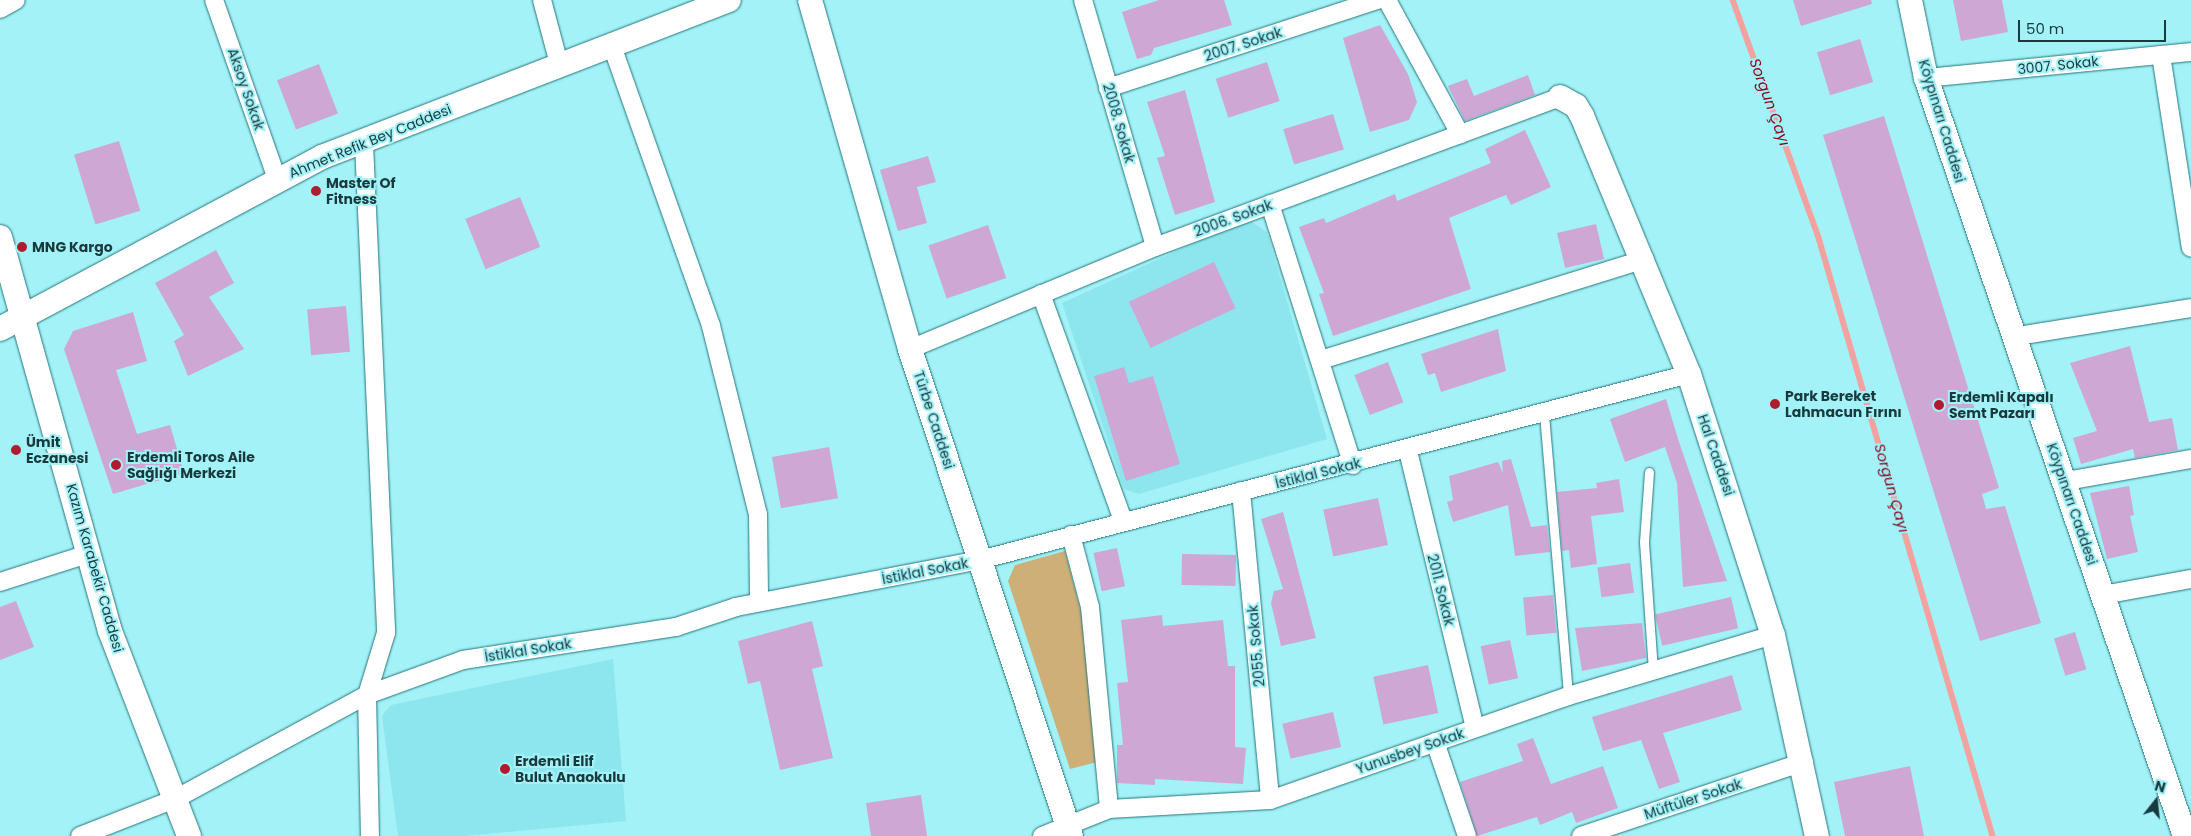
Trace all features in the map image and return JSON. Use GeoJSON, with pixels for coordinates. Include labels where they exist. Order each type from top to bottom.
{"type":"FeatureCollection","features":[{"type":"Feature","properties":{"kind":"street"},"geometry":{"type":"LineString","coordinates":[[0,8],[16,0]]}},
{"type":"Feature","properties":{"kind":"street","name":"Aksoy Sokak"},"geometry":{"type":"LineString","coordinates":[[214,0],[277,179]]}},
{"type":"Feature","properties":{"kind":"street"},"geometry":{"type":"LineString","coordinates":[[542,0],[558,64]]}},
{"type":"Feature","properties":{"kind":"street","name":"Ahmet Refik Bey Caddesi"},"geometry":{"type":"LineString","coordinates":[[0,329],[277,179],[558,64],[612,46],[729,0]]}},
{"type":"Feature","properties":{"kind":"street","name":"Türbe Caddesi"},"geometry":{"type":"LineString","coordinates":[[810,0],[910,349],[1069,830]]}},
{"type":"Feature","properties":{"kind":"street","name":"2008. Sokak"},"geometry":{"type":"LineString","coordinates":[[1083,0],[1155,247]]}},
{"type":"Feature","properties":{"kind":"street","name":"2007. Sokak"},"geometry":{"type":"LineString","coordinates":[[1108,88],[1378,0]]}},
{"type":"Feature","properties":{"kind":"street"},"geometry":{"type":"LineString","coordinates":[[1387,0],[1460,134]]}},
{"type":"Feature","properties":{"kind":"street","name":"Köypınarı Caddesi"},"geometry":{"type":"LineString","coordinates":[[1910,0],[1926,78],[2012,337],[2066,481],[2185,836]]}},
{"type":"Feature","properties":{"kind":"street"},"geometry":{"type":"LineString","coordinates":[[612,46],[711,326],[758,514],[759,602]]}},
{"type":"Feature","properties":{"kind":"street","name":"3007. Sokak"},"geometry":{"type":"LineString","coordinates":[[1926,78],[2191,52]]}},
{"type":"Feature","properties":{"kind":"street"},"geometry":{"type":"LineString","coordinates":[[2160,55],[2191,248]]}},
{"type":"Feature","properties":{"kind":"street","name":"2006. Sokak"},"geometry":{"type":"LineString","coordinates":[[910,349],[1155,247],[1560,97]]}},
{"type":"Feature","properties":{"kind":"street","name":"Hal Caddesi"},"geometry":{"type":"LineString","coordinates":[[1560,97],[1576,106],[1582,116],[1644,259],[1689,374],[1773,635],[1804,762],[1817,836]]}},
{"type":"Feature","properties":{"kind":"street"},"geometry":{"type":"LineString","coordinates":[[364,144],[386,633],[367,695],[370,836]]}},
{"type":"Feature","properties":{"kind":"street"},"geometry":{"type":"LineString","coordinates":[[1270,204],[1353,464]]}},
{"type":"Feature","properties":{"kind":"street","name":"Kazım Karabekir Caddesi"},"geometry":{"type":"LineString","coordinates":[[0,237],[25,316],[110,631],[177,798],[189,836]]}},
{"type":"Feature","properties":{"kind":"street"},"geometry":{"type":"LineString","coordinates":[[1321,360],[1644,259]]}},
{"type":"Feature","properties":{"kind":"street"},"geometry":{"type":"LineString","coordinates":[[1041,294],[1123,520]]}},
{"type":"Feature","properties":{"kind":"street"},"geometry":{"type":"LineString","coordinates":[[2012,337],[2191,308]]}},
{"type":"Feature","properties":{"kind":"street","name":"İstiklal Sokak"},"geometry":{"type":"LineString","coordinates":[[80,836],[177,798],[367,695],[463,660],[676,627],[759,602],[980,560],[1123,520],[1408,452],[1689,374]]}},
{"type":"Feature","properties":{"kind":"street","name":"2011. Sokak"},"geometry":{"type":"LineString","coordinates":[[1408,452],[1475,728]]}},
{"type":"Feature","properties":{"kind":"street"},"geometry":{"type":"LineString","coordinates":[[2066,481],[2191,459]]}},
{"type":"Feature","properties":{"kind":"street","name":"2055. Sokak"},"geometry":{"type":"LineString","coordinates":[[1241,491],[1270,800]]}},
{"type":"Feature","properties":{"kind":"street"},"geometry":{"type":"LineString","coordinates":[[1071,535],[1090,607],[1109,809]]}},
{"type":"Feature","properties":{"kind":"street"},"geometry":{"type":"LineString","coordinates":[[0,582],[88,554]]}},
{"type":"Feature","properties":{"kind":"street"},"geometry":{"type":"LineString","coordinates":[[2103,594],[2191,579]]}},
{"type":"Feature","properties":{"kind":"street","name":"Yunusbey Sokak"},"geometry":{"type":"LineString","coordinates":[[1042,836],[1069,830],[1109,809],[1270,800],[1568,696],[1773,635]]}},
{"type":"Feature","properties":{"kind":"street"},"geometry":{"type":"LineString","coordinates":[[1435,742],[1467,836]]}},
{"type":"Feature","properties":{"kind":"street","name":"Müftüler Sokak"},"geometry":{"type":"LineString","coordinates":[[1581,836],[1804,762]]}},
{"type":"Feature","properties":{"kind":"lane"},"geometry":{"type":"LineString","coordinates":[[1544,414],[1568,696]]}},
{"type":"Feature","properties":{"kind":"lane"},"geometry":{"type":"LineString","coordinates":[[1649,472],[1644,542],[1653,670]]}},
{"type":"Feature","properties":{"kind":"shaded area"},"geometry":{"type":"Polygon","coordinates":[[[1247,219],[1267,232],[1327,439],[1139,494],[1124,489],[1062,303],[1247,219]]]}},
{"type":"Feature","properties":{"kind":"shaded area"},"geometry":{"type":"Polygon","coordinates":[[[1065,551],[1083,619],[1097,762],[1070,769],[1008,581],[1015,565],[1065,551]]]}},
{"type":"Feature","properties":{"kind":"shaded area","name":"Erdemli Elif Bulut Anaokulu"},"geometry":{"type":"Polygon","coordinates":[[[613,659],[626,821],[465,836],[398,836],[382,716],[391,705],[613,659]]]}},
{"type":"Feature","properties":{"kind":"building"},"geometry":{"type":"Polygon","coordinates":[[[1159,0],[1224,0],[1232,25],[1154,48],[1151,55],[1137,59],[1122,12],[1159,0]]]}},
{"type":"Feature","properties":{"kind":"building"},"geometry":{"type":"Polygon","coordinates":[[[1793,0],[1871,0],[1872,4],[1801,26],[1793,0]]]}},
{"type":"Feature","properties":{"kind":"building"},"geometry":{"type":"Polygon","coordinates":[[[1953,0],[2002,0],[2008,32],[1961,41],[1953,0]]]}},
{"type":"Feature","properties":{"kind":"building"},"geometry":{"type":"Polygon","coordinates":[[[1380,25],[1408,74],[1417,102],[1409,120],[1370,132],[1343,38],[1380,25]]]}},
{"type":"Feature","properties":{"kind":"building"},"geometry":{"type":"Polygon","coordinates":[[[1860,39],[1873,82],[1830,95],[1817,52],[1860,39]]]}},
{"type":"Feature","properties":{"kind":"building"},"geometry":{"type":"Polygon","coordinates":[[[1267,62],[1280,101],[1228,118],[1216,79],[1267,62]]]}},
{"type":"Feature","properties":{"kind":"building"},"geometry":{"type":"Polygon","coordinates":[[[319,64],[338,113],[296,130],[277,80],[319,64]]]}},
{"type":"Feature","properties":{"kind":"building"},"geometry":{"type":"Polygon","coordinates":[[[1528,75],[1535,95],[1465,121],[1448,86],[1467,79],[1474,96],[1528,75]]]}},
{"type":"Feature","properties":{"kind":"building"},"geometry":{"type":"Polygon","coordinates":[[[1185,90],[1215,202],[1175,215],[1157,158],[1165,156],[1147,102],[1185,90]]]}},
{"type":"Feature","properties":{"kind":"building"},"geometry":{"type":"Polygon","coordinates":[[[1333,114],[1344,149],[1294,165],[1283,129],[1333,114]]]}},
{"type":"Feature","properties":{"kind":"building"},"geometry":{"type":"Polygon","coordinates":[[[1884,116],[1999,488],[1982,494],[1986,509],[2005,506],[2041,623],[1980,641],[1823,135],[1884,116]]]}},
{"type":"Feature","properties":{"kind":"building"},"geometry":{"type":"Polygon","coordinates":[[[1525,130],[1551,187],[1511,205],[1506,195],[1449,218],[1471,289],[1333,336],[1319,294],[1324,293],[1299,227],[1324,218],[1326,223],[1395,194],[1397,201],[1491,163],[1485,149],[1525,130]]]}},
{"type":"Feature","properties":{"kind":"building"},"geometry":{"type":"Polygon","coordinates":[[[119,141],[140,211],[95,225],[74,155],[119,141]]]}},
{"type":"Feature","properties":{"kind":"building"},"geometry":{"type":"Polygon","coordinates":[[[928,156],[936,182],[917,187],[927,223],[898,231],[880,170],[928,156]]]}},
{"type":"Feature","properties":{"kind":"building"},"geometry":{"type":"Polygon","coordinates":[[[520,197],[540,247],[486,269],[465,219],[520,197]]]}},
{"type":"Feature","properties":{"kind":"building"},"geometry":{"type":"Polygon","coordinates":[[[1596,224],[1604,259],[1565,268],[1557,233],[1596,224]]]}},
{"type":"Feature","properties":{"kind":"building"},"geometry":{"type":"Polygon","coordinates":[[[988,225],[1006,278],[947,298],[928,246],[988,225]]]}},
{"type":"Feature","properties":{"kind":"building"},"geometry":{"type":"Polygon","coordinates":[[[216,250],[234,283],[209,297],[244,349],[188,376],[174,341],[184,335],[155,283],[216,250]]]}},
{"type":"Feature","properties":{"kind":"building"},"geometry":{"type":"Polygon","coordinates":[[[1214,262],[1236,308],[1150,348],[1129,302],[1214,262]]]}},
{"type":"Feature","properties":{"kind":"building"},"geometry":{"type":"Polygon","coordinates":[[[346,306],[350,352],[311,355],[307,309],[346,306]]]}},
{"type":"Feature","properties":{"kind":"building"},"geometry":{"type":"Polygon","coordinates":[[[133,312],[147,361],[116,370],[137,434],[170,425],[184,473],[113,494],[64,349],[73,331],[133,312]]]}},
{"type":"Feature","properties":{"kind":"building"},"geometry":{"type":"Polygon","coordinates":[[[1498,329],[1506,371],[1441,392],[1435,373],[1428,375],[1421,354],[1498,329]]]}},
{"type":"Feature","properties":{"kind":"building"},"geometry":{"type":"Polygon","coordinates":[[[2130,346],[2149,422],[2172,418],[2178,450],[2135,458],[2133,449],[2081,464],[2073,438],[2097,431],[2070,363],[2130,346]]]}},
{"type":"Feature","properties":{"kind":"building"},"geometry":{"type":"Polygon","coordinates":[[[1388,362],[1403,402],[1370,415],[1354,375],[1388,362]]]}},
{"type":"Feature","properties":{"kind":"building"},"geometry":{"type":"Polygon","coordinates":[[[1124,367],[1129,383],[1153,376],[1180,464],[1126,481],[1094,376],[1124,367]]]}},
{"type":"Feature","properties":{"kind":"building"},"geometry":{"type":"Polygon","coordinates":[[[1666,399],[1727,581],[1683,587],[1677,483],[1665,447],[1625,462],[1610,419],[1666,399]]]}},
{"type":"Feature","properties":{"kind":"building"},"geometry":{"type":"Polygon","coordinates":[[[829,447],[838,498],[781,508],[772,457],[829,447]]]}},
{"type":"Feature","properties":{"kind":"building"},"geometry":{"type":"Polygon","coordinates":[[[1511,459],[1531,527],[1547,525],[1550,552],[1515,556],[1508,505],[1453,522],[1447,502],[1453,500],[1449,476],[1498,462],[1503,473],[1502,461],[1511,459]]]}},
{"type":"Feature","properties":{"kind":"building"},"geometry":{"type":"Polygon","coordinates":[[[1619,479],[1624,512],[1591,516],[1597,564],[1571,568],[1569,550],[1562,551],[1557,492],[1597,488],[1596,483],[1619,479]]]}},
{"type":"Feature","properties":{"kind":"building"},"geometry":{"type":"Polygon","coordinates":[[[2129,486],[2134,515],[2130,516],[2138,552],[2107,559],[2090,493],[2129,486]]]}},
{"type":"Feature","properties":{"kind":"building"},"geometry":{"type":"Polygon","coordinates":[[[1378,498],[1388,545],[1333,557],[1323,510],[1378,498]]]}},
{"type":"Feature","properties":{"kind":"building"},"geometry":{"type":"Polygon","coordinates":[[[1283,512],[1316,638],[1281,646],[1271,603],[1274,591],[1283,589],[1261,519],[1283,512]]]}},
{"type":"Feature","properties":{"kind":"building"},"geometry":{"type":"Polygon","coordinates":[[[1117,548],[1125,586],[1102,591],[1094,553],[1117,548]]]}},
{"type":"Feature","properties":{"kind":"building"},"geometry":{"type":"Polygon","coordinates":[[[1182,554],[1236,555],[1235,586],[1181,585],[1182,554]]]}},
{"type":"Feature","properties":{"kind":"building"},"geometry":{"type":"Polygon","coordinates":[[[1630,563],[1634,593],[1601,597],[1597,568],[1630,563]]]}},
{"type":"Feature","properties":{"kind":"building"},"geometry":{"type":"Polygon","coordinates":[[[1553,595],[1556,633],[1526,635],[1523,598],[1553,595]]]}},
{"type":"Feature","properties":{"kind":"building"},"geometry":{"type":"Polygon","coordinates":[[[1731,597],[1738,628],[1662,646],[1655,615],[1731,597]]]}},
{"type":"Feature","properties":{"kind":"building"},"geometry":{"type":"Polygon","coordinates":[[[16,601],[34,647],[0,660],[0,607],[16,601]]]}},
{"type":"Feature","properties":{"kind":"building"},"geometry":{"type":"Polygon","coordinates":[[[1162,615],[1163,626],[1223,620],[1228,666],[1235,666],[1235,747],[1246,748],[1243,784],[1155,779],[1155,785],[1117,783],[1117,745],[1123,745],[1117,683],[1128,682],[1121,620],[1162,615]]]}},
{"type":"Feature","properties":{"kind":"building"},"geometry":{"type":"Polygon","coordinates":[[[812,621],[823,666],[812,669],[833,758],[780,770],[760,681],[748,684],[738,641],[812,621]]]}},
{"type":"Feature","properties":{"kind":"building"},"geometry":{"type":"Polygon","coordinates":[[[1642,623],[1646,658],[1582,671],[1575,628],[1642,623]]]}},
{"type":"Feature","properties":{"kind":"building"},"geometry":{"type":"Polygon","coordinates":[[[2075,632],[2086,669],[2065,676],[2054,638],[2075,632]]]}},
{"type":"Feature","properties":{"kind":"building"},"geometry":{"type":"Polygon","coordinates":[[[1510,640],[1518,678],[1489,684],[1481,646],[1510,640]]]}},
{"type":"Feature","properties":{"kind":"building"},"geometry":{"type":"Polygon","coordinates":[[[1428,665],[1438,713],[1383,725],[1373,677],[1428,665]]]}},
{"type":"Feature","properties":{"kind":"building"},"geometry":{"type":"Polygon","coordinates":[[[1732,675],[1742,710],[1663,733],[1680,782],[1659,789],[1641,740],[1603,751],[1592,717],[1732,675]]]}},
{"type":"Feature","properties":{"kind":"building"},"geometry":{"type":"Polygon","coordinates":[[[1333,712],[1341,747],[1290,759],[1282,724],[1333,712]]]}},
{"type":"Feature","properties":{"kind":"building"},"geometry":{"type":"Polygon","coordinates":[[[1533,738],[1551,784],[1603,766],[1618,808],[1576,823],[1572,812],[1540,825],[1537,817],[1477,836],[1460,782],[1523,761],[1517,744],[1533,738]]]}},
{"type":"Feature","properties":{"kind":"building"},"geometry":{"type":"Polygon","coordinates":[[[1910,766],[1924,836],[1845,836],[1834,782],[1910,766]]]}},
{"type":"Feature","properties":{"kind":"building"},"geometry":{"type":"Polygon","coordinates":[[[921,795],[927,836],[871,836],[866,803],[921,795]]]}},
{"type":"Feature","properties":{"kind":"waterway","name":"Sorgun Çayı"},"geometry":{"type":"LineString","coordinates":[[1733,0],[1819,238],[1993,836]]}},
{"type":"Feature","properties":{"kind":"place","name":"Master Of Fitness"},"geometry":{"type":"Point","coordinates":[316,191]}},
{"type":"Feature","properties":{"kind":"place","name":"MNG Kargo"},"geometry":{"type":"Point","coordinates":[22,247]}},
{"type":"Feature","properties":{"kind":"place","name":"Park Bereket Lahmacun Fırını"},"geometry":{"type":"Point","coordinates":[1775,404]}},
{"type":"Feature","properties":{"kind":"place","name":"Erdemli Kapalı Semt Pazarı"},"geometry":{"type":"Point","coordinates":[1939,405]}},
{"type":"Feature","properties":{"kind":"place","name":"Ümit Eczanesi"},"geometry":{"type":"Point","coordinates":[16,450]}},
{"type":"Feature","properties":{"kind":"place","name":"Erdemli Toros Aile Sağlığı Merkezi"},"geometry":{"type":"Point","coordinates":[116,465]}},
{"type":"Feature","properties":{"kind":"place","name":"Erdemli Elif Bulut Anaokulu"},"geometry":{"type":"Point","coordinates":[505,769]}}]}
